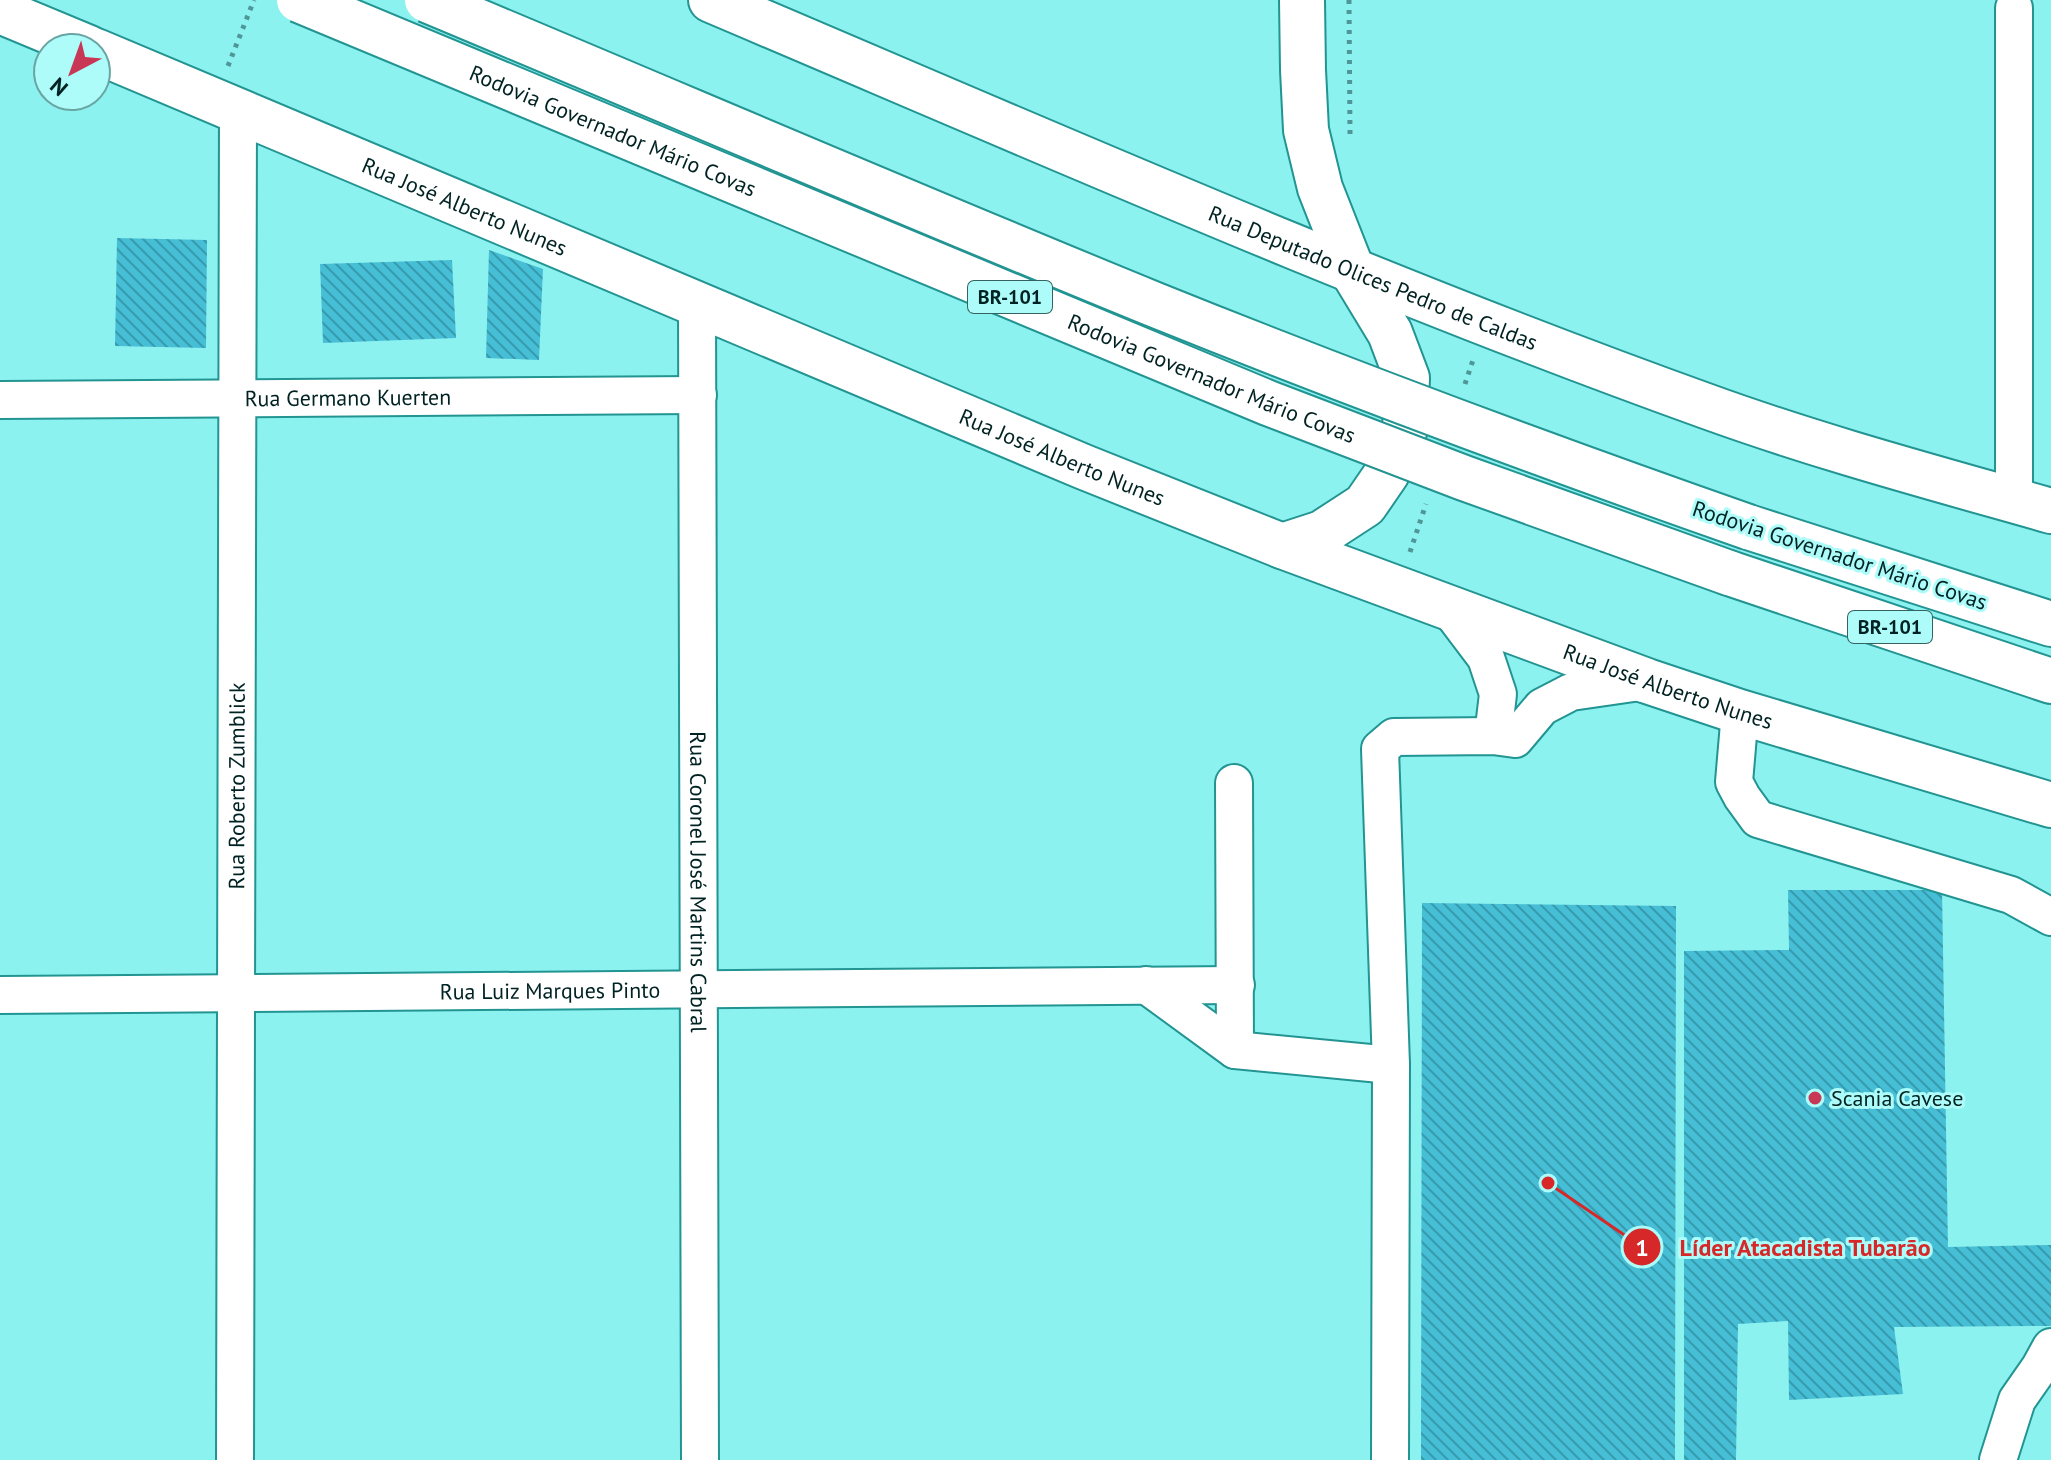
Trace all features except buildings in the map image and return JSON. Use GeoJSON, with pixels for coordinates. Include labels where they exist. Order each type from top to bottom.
{"type":"FeatureCollection","features":[{"type":"Feature","properties":{"kind":"main road","name":"Rodovia Governador Mário Covas"},"geometry":{"type":"LineString","coordinates":[[299,0],[1268,403],[1464,478],[1729,573],[2051,681]]}},
{"type":"Feature","properties":{"kind":"main road","name":"Rodovia Governador Mário Covas"},"geometry":{"type":"LineString","coordinates":[[427,0],[1152,303],[1452,420],[1748,527],[2051,624]]}},
{"type":"Feature","properties":{"kind":"main road","name":"Rua Deputado Olices Pedro de Caldas"},"geometry":{"type":"LineString","coordinates":[[711,0],[1353,272],[1484,324],[1709,408],[1859,457],[2032,506]]}},
{"type":"Feature","properties":{"kind":"main road"},"geometry":{"type":"LineString","coordinates":[[1282,546],[1322,533],[1365,505],[1387,473],[1405,429],[1407,378],[1390,333],[1353,272],[1320,188],[1306,130],[1302,0]]}},
{"type":"Feature","properties":{"kind":"main road"},"geometry":{"type":"LineString","coordinates":[[0,11],[51,32]]}},
{"type":"Feature","properties":{"kind":"main road","name":"Rua José Alberto Nunes"},"geometry":{"type":"LineString","coordinates":[[112,58],[1084,467],[1282,546],[1647,681],[2051,805]]}},
{"type":"Feature","properties":{"kind":"street"},"geometry":{"type":"LineString","coordinates":[[2014,8],[2032,506]]}},
{"type":"Feature","properties":{"kind":"street","name":"Rua Roberto Zumblick"},"geometry":{"type":"LineString","coordinates":[[226,106],[237,399],[235,1460]]}},
{"type":"Feature","properties":{"kind":"street","name":"Rua Coronel José Martins Cabral"},"geometry":{"type":"LineString","coordinates":[[697,304],[700,1460]]}},
{"type":"Feature","properties":{"kind":"street","name":"Rua Germano Kuerten"},"geometry":{"type":"LineString","coordinates":[[0,400],[698,395]]}},
{"type":"Feature","properties":{"kind":"street"},"geometry":{"type":"LineString","coordinates":[[1449,609],[1486,658],[1498,694],[1504,737]]}},
{"type":"Feature","properties":{"kind":"street"},"geometry":{"type":"LineString","coordinates":[[1390,1460],[1391,1065],[1380,749],[1394,737],[1504,737],[1542,707],[1571,692],[1647,681]]}},
{"type":"Feature","properties":{"kind":"street"},"geometry":{"type":"LineString","coordinates":[[1740,712],[1734,782],[1758,819],[2011,895],[2051,917]]}},
{"type":"Feature","properties":{"kind":"street"},"geometry":{"type":"LineString","coordinates":[[1234,783],[1235,1050]]}},
{"type":"Feature","properties":{"kind":"street"},"geometry":{"type":"LineString","coordinates":[[1146,985],[1235,1050],[1391,1065]]}},
{"type":"Feature","properties":{"kind":"street","name":"Rua Luiz Marques Pinto"},"geometry":{"type":"LineString","coordinates":[[0,995],[1236,985]]}},
{"type":"Feature","properties":{"kind":"street"},"geometry":{"type":"LineString","coordinates":[[1998,1460],[2017,1400],[2051,1347]]}},
{"type":"Feature","properties":{"kind":"path"},"geometry":{"type":"LineString","coordinates":[[226,106],[254,0]]}},
{"type":"Feature","properties":{"kind":"place","name":"Scania Cavese"},"geometry":{"type":"Point","coordinates":[1815,1098]}},
{"type":"Feature","properties":{"kind":"place","name":"Líder Atacadista Tubarão"},"geometry":{"type":"Point","coordinates":[1548,1183]}}]}
